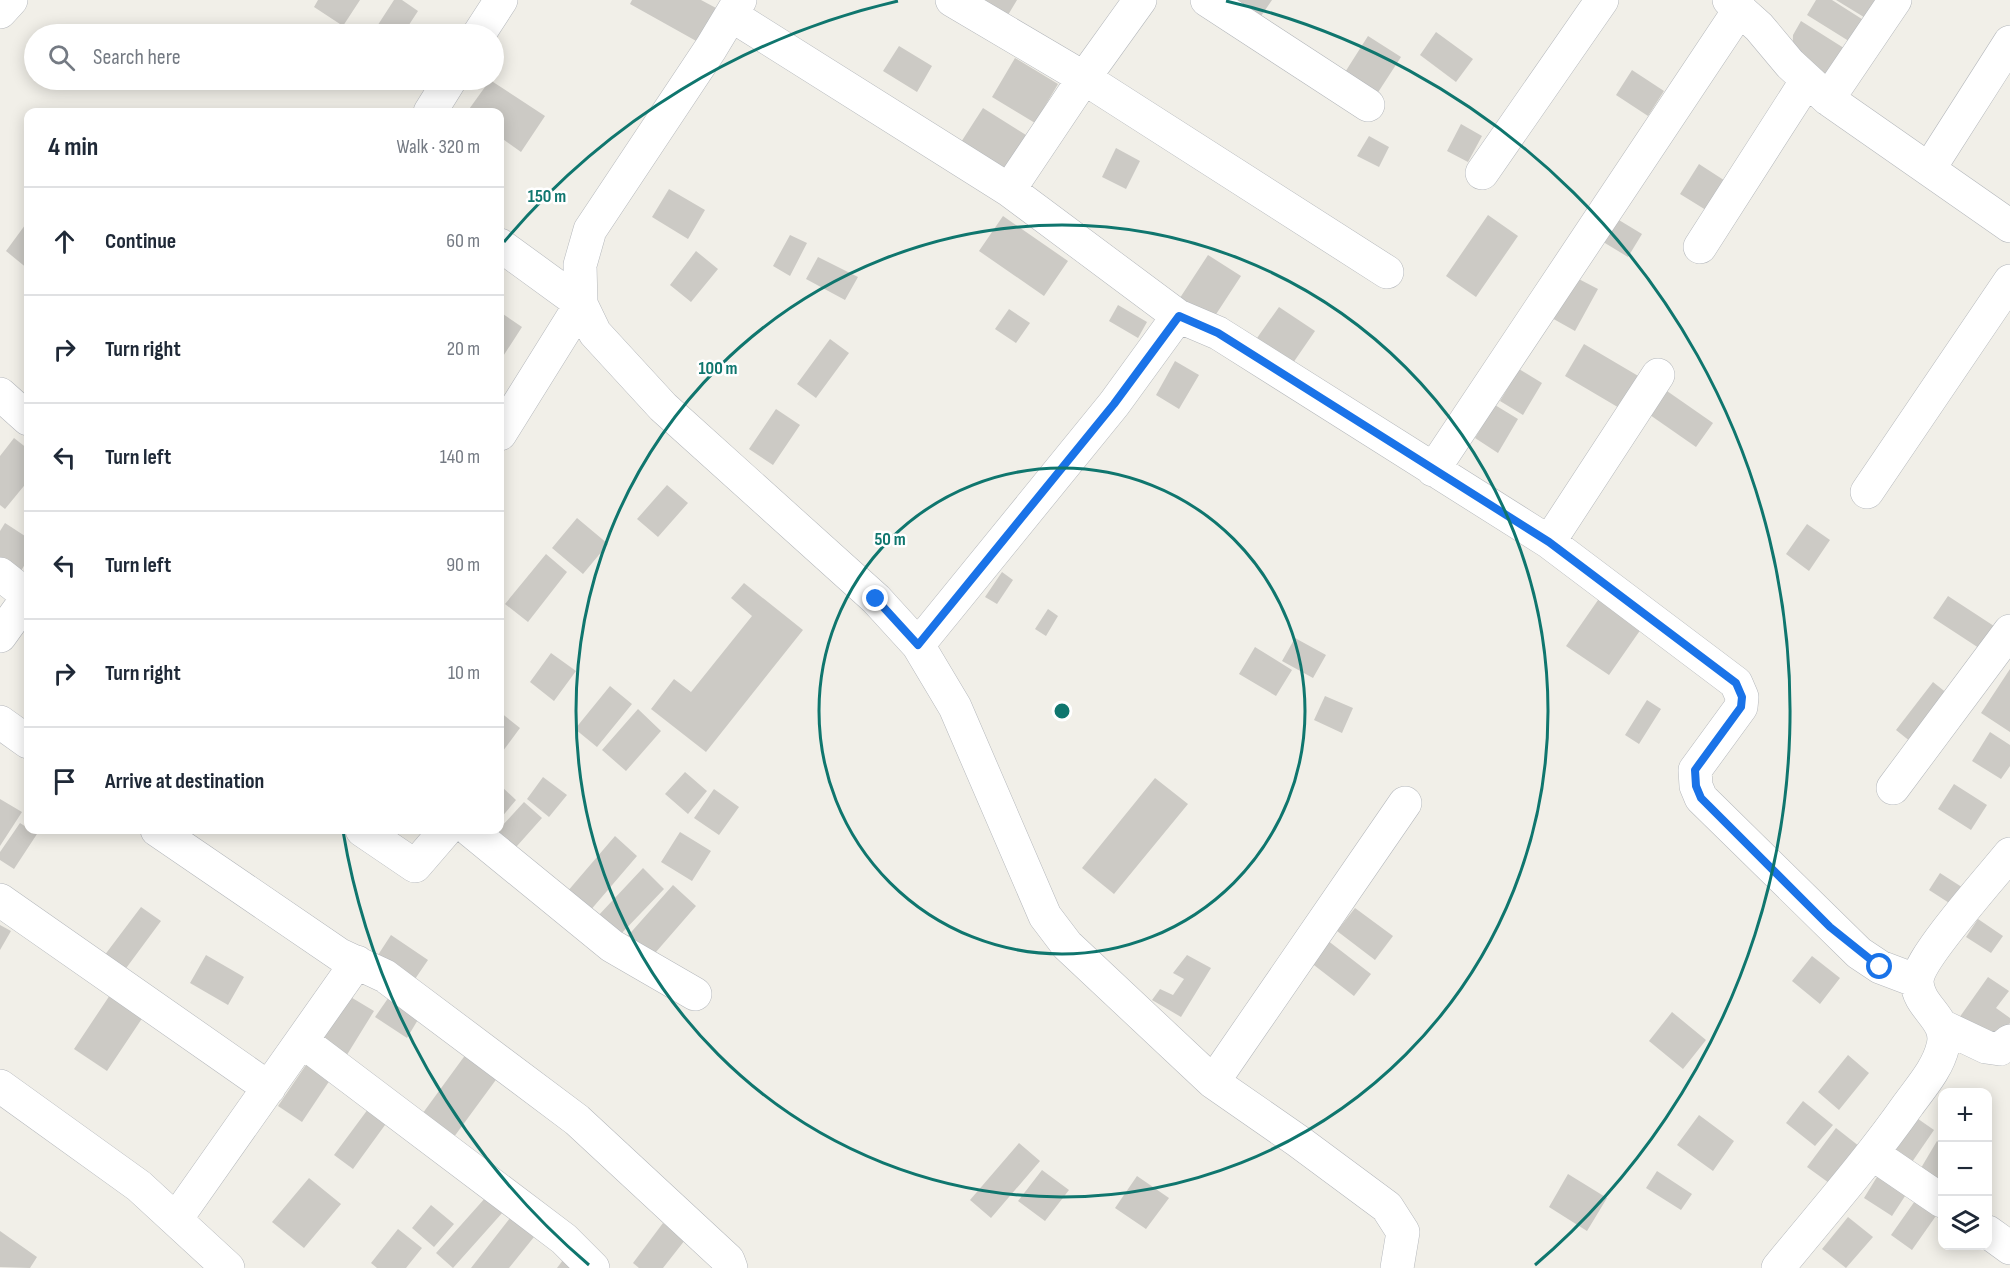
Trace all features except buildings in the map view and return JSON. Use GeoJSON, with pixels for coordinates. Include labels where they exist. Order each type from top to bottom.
{"type":"FeatureCollection","features":[{"type":"Feature","properties":{"kind":"street"},"geometry":{"type":"LineString","coordinates":[[0,12],[11,0]]}},
{"type":"Feature","properties":{"kind":"street"},"geometry":{"type":"LineString","coordinates":[[485,24],[501,0]]}},
{"type":"Feature","properties":{"kind":"street"},"geometry":{"type":"LineString","coordinates":[[952,0],[1084,78],[1387,272]]}},
{"type":"Feature","properties":{"kind":"street"},"geometry":{"type":"LineString","coordinates":[[1009,190],[1084,78],[1140,0]]}},
{"type":"Feature","properties":{"kind":"street"},"geometry":{"type":"LineString","coordinates":[[1207,0],[1368,105]]}},
{"type":"Feature","properties":{"kind":"street"},"geometry":{"type":"LineString","coordinates":[[1482,173],[1602,0]]}},
{"type":"Feature","properties":{"kind":"street"},"geometry":{"type":"LineString","coordinates":[[1700,247],[1818,89],[1895,0]]}},
{"type":"Feature","properties":{"kind":"street"},"geometry":{"type":"LineString","coordinates":[[1433,470],[1735,4],[1818,89],[2010,226]]}},
{"type":"Feature","properties":{"kind":"street"},"geometry":{"type":"LineString","coordinates":[[1397,1268],[1403,1232],[1387,1207],[1213,1082],[1067,945],[1045,916],[955,707],[918,645],[876,599],[838,563],[663,407],[595,333],[581,304],[580,265],[590,230],[735,8],[1009,190],[1179,316],[1218,333],[1549,542],[1736,683],[1742,697],[1741,707],[1695,770],[1696,786],[1701,798],[1859,953],[1880,967],[1917,981]]}},
{"type":"Feature","properties":{"kind":"street"},"geometry":{"type":"LineString","coordinates":[[1929,169],[2010,42]]}},
{"type":"Feature","properties":{"kind":"street"},"geometry":{"type":"LineString","coordinates":[[432,108],[444,90]]}},
{"type":"Feature","properties":{"kind":"street"},"geometry":{"type":"LineString","coordinates":[[504,248],[581,304]]}},
{"type":"Feature","properties":{"kind":"street"},"geometry":{"type":"LineString","coordinates":[[1867,492],[2010,281]]}},
{"type":"Feature","properties":{"kind":"street"},"geometry":{"type":"LineString","coordinates":[[504,428],[581,304]]}},
{"type":"Feature","properties":{"kind":"street"},"geometry":{"type":"LineString","coordinates":[[918,645],[1114,404],[1179,316]]}},
{"type":"Feature","properties":{"kind":"street"},"geometry":{"type":"LineString","coordinates":[[1549,542],[1658,375]]}},
{"type":"Feature","properties":{"kind":"street"},"geometry":{"type":"LineString","coordinates":[[0,394],[24,415]]}},
{"type":"Feature","properties":{"kind":"street"},"geometry":{"type":"LineString","coordinates":[[0,574],[24,593]]}},
{"type":"Feature","properties":{"kind":"street"},"geometry":{"type":"LineString","coordinates":[[0,636],[24,602]]}},
{"type":"Feature","properties":{"kind":"street"},"geometry":{"type":"LineString","coordinates":[[1893,788],[2010,631]]}},
{"type":"Feature","properties":{"kind":"street"},"geometry":{"type":"LineString","coordinates":[[0,722],[24,739]]}},
{"type":"Feature","properties":{"kind":"street"},"geometry":{"type":"LineString","coordinates":[[1213,1082],[1406,803]]}},
{"type":"Feature","properties":{"kind":"street"},"geometry":{"type":"LineString","coordinates":[[163,834],[340,955],[386,976],[577,1120],[687,1220],[728,1260],[731,1268]]}},
{"type":"Feature","properties":{"kind":"street"},"geometry":{"type":"LineString","coordinates":[[368,834],[414,866],[442,834]]}},
{"type":"Feature","properties":{"kind":"street"},"geometry":{"type":"LineString","coordinates":[[475,834],[612,946],[695,994]]}},
{"type":"Feature","properties":{"kind":"street"},"geometry":{"type":"LineString","coordinates":[[2010,854],[1942,938],[1924,963],[1917,981],[1922,999],[1944,1027],[1986,1047],[2000,1049],[2010,1041]]}},
{"type":"Feature","properties":{"kind":"street"},"geometry":{"type":"LineString","coordinates":[[0,900],[269,1088]]}},
{"type":"Feature","properties":{"kind":"street"},"geometry":{"type":"LineString","coordinates":[[176,1219],[357,962]]}},
{"type":"Feature","properties":{"kind":"street"},"geometry":{"type":"LineString","coordinates":[[1778,1268],[1873,1154],[1932,1071],[1943,1046],[1944,1027]]}},
{"type":"Feature","properties":{"kind":"street"},"geometry":{"type":"LineString","coordinates":[[302,1041],[564,1239],[593,1268]]}},
{"type":"Feature","properties":{"kind":"street"},"geometry":{"type":"LineString","coordinates":[[0,1086],[140,1186],[228,1268]]}},
{"type":"Feature","properties":{"kind":"street"},"geometry":{"type":"LineString","coordinates":[[1873,1154],[1938,1198]]}},
{"type":"Feature","properties":{"kind":"street"},"geometry":{"type":"LineString","coordinates":[[1992,1235],[2010,1248]]}},
{"type":"Feature","properties":{"kind":"route"},"geometry":{"type":"LineString","coordinates":[[876,599],[918,645],[1114,404],[1179,316],[1218,333],[1549,542],[1736,683],[1742,697],[1741,707],[1705,753],[1695,770],[1696,786],[1701,798],[1753,847],[1830,927],[1859,953],[1880,967]]}}]}
